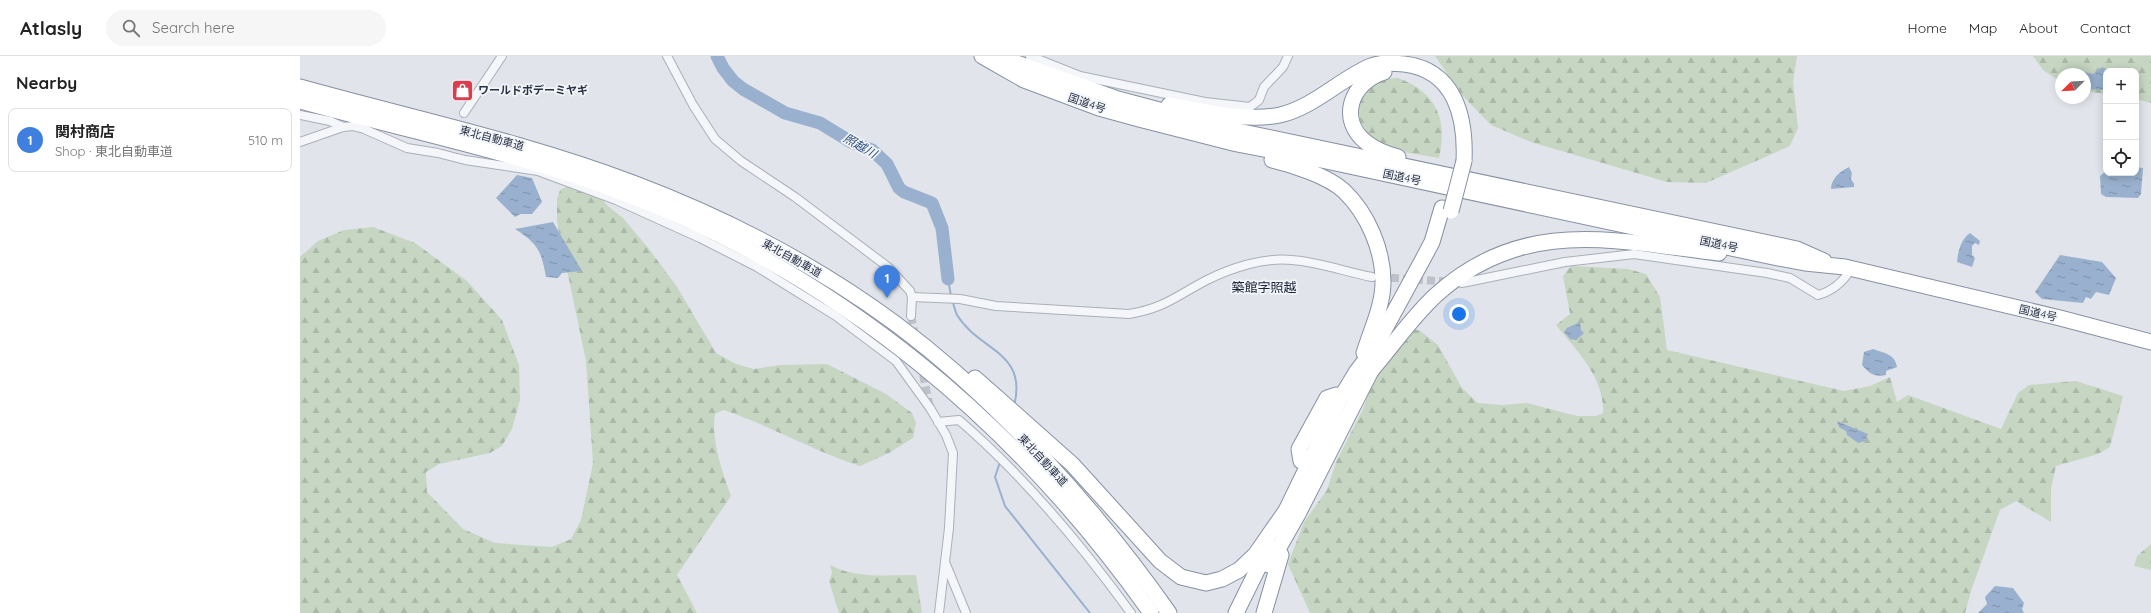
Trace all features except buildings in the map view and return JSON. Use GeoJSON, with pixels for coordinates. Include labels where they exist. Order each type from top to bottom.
{"type":"FeatureCollection","features":[{"type":"Feature","properties":{"kind":"highway","name":"国道4号"},"geometry":{"type":"LineString","coordinates":[[982,56],[1024,80],[1063,82],[1118,100],[1238,131],[1797,249],[1832,265]]}},
{"type":"Feature","properties":{"kind":"highway","name":"国道4号"},"geometry":{"type":"LineString","coordinates":[[997,56],[1036,68],[1063,82],[1099,108],[1237,144],[1334,162],[1773,257],[1851,269],[2060,318],[2151,342]]}},
{"type":"Feature","properties":{"kind":"highway"},"geometry":{"type":"LineString","coordinates":[[1118,100],[1148,101],[1253,117],[1281,115],[1320,97],[1352,75],[1373,66],[1392,63],[1412,65],[1425,70],[1440,79],[1450,91],[1457,103],[1462,120],[1459,160],[1447,209],[1430,263],[1354,383],[1301,461],[1300,477],[1292,513],[1264,613]]}},
{"type":"Feature","properties":{"kind":"highway"},"geometry":{"type":"LineString","coordinates":[[1438,174],[1422,164],[1382,152],[1366,142],[1357,132],[1352,119],[1351,103],[1357,90],[1366,80],[1388,71],[1402,72],[1428,81],[1440,92],[1452,113],[1459,160]]}},
{"type":"Feature","properties":{"kind":"highway","name":"東北自動車道"},"geometry":{"type":"LineString","coordinates":[[300,87],[536,150],[634,183],[689,206],[765,243],[899,322],[956,362],[988,396],[1019,424],[1100,522],[1170,613]]}},
{"type":"Feature","properties":{"kind":"highway","name":"東北自動車道"},"geometry":{"type":"LineString","coordinates":[[300,101],[529,162],[627,194],[682,218],[758,255],[833,299],[910,355],[956,392],[1012,445],[1108,552],[1151,613]]}},
{"type":"Feature","properties":{"kind":"highway"},"geometry":{"type":"LineString","coordinates":[[1099,108],[1138,125],[1289,164],[1320,177],[1344,191],[1362,215],[1375,237],[1381,262],[1383,283],[1379,309],[1354,383],[1324,462],[1292,513],[1236,613]]}},
{"type":"Feature","properties":{"kind":"highway"},"geometry":{"type":"LineString","coordinates":[[1300,477],[1354,383],[1436,295],[1472,268],[1517,248],[1548,241],[1591,238],[1748,257],[1773,257]]}},
{"type":"Feature","properties":{"kind":"highway"},"geometry":{"type":"LineString","coordinates":[[1019,424],[1072,464],[1160,561],[1181,577],[1206,583],[1222,579],[1239,570],[1292,513]]}},
{"type":"Feature","properties":{"kind":"highway"},"geometry":{"type":"LineString","coordinates":[[1246,613],[1292,513]]}},
{"type":"Feature","properties":{"kind":"street"},"geometry":{"type":"LineString","coordinates":[[464,113],[502,56]]}},
{"type":"Feature","properties":{"kind":"street"},"geometry":{"type":"LineString","coordinates":[[667,56],[693,105],[715,139],[741,161],[795,197],[888,267],[905,284],[912,297],[911,316]]}},
{"type":"Feature","properties":{"kind":"street"},"geometry":{"type":"LineString","coordinates":[[1030,56],[1063,82],[1080,76],[1205,102],[1250,107],[1259,100],[1264,87],[1283,67],[1288,56]]}},
{"type":"Feature","properties":{"kind":"street"},"geometry":{"type":"LineString","coordinates":[[300,115],[330,121],[343,127],[364,129],[407,148],[438,152],[465,160],[538,172],[616,200],[757,266],[836,316],[896,361],[938,422],[946,435],[953,453],[953,473],[939,613]]}},
{"type":"Feature","properties":{"kind":"street"},"geometry":{"type":"LineString","coordinates":[[300,142],[343,127]]}},
{"type":"Feature","properties":{"kind":"street"},"geometry":{"type":"LineString","coordinates":[[438,152],[446,144]]}},
{"type":"Feature","properties":{"kind":"street"},"geometry":{"type":"LineString","coordinates":[[1462,283],[1565,262],[1634,254],[1767,273],[1790,278],[1818,295],[1828,292],[1845,280],[1851,269]]}},
{"type":"Feature","properties":{"kind":"street"},"geometry":{"type":"LineString","coordinates":[[912,297],[960,299],[996,306],[1129,314],[1148,311],[1166,304],[1207,280],[1227,272],[1271,260],[1291,260],[1304,262],[1372,277]]}},
{"type":"Feature","properties":{"kind":"street"},"geometry":{"type":"LineString","coordinates":[[938,422],[959,420],[995,451],[1103,575],[1131,613]]}},
{"type":"Feature","properties":{"kind":"street"},"geometry":{"type":"LineString","coordinates":[[945,562],[966,613]]}},
{"type":"Feature","properties":{"kind":"green space"},"geometry":{"type":"Polygon","coordinates":[[[1435,56],[1797,56],[1793,82],[1798,128],[1790,146],[1706,183],[1667,182],[1531,142],[1491,125],[1461,94],[1435,56]]]}},
{"type":"Feature","properties":{"kind":"green space"},"geometry":{"type":"Polygon","coordinates":[[[2033,56],[2151,56],[2151,103],[2139,100],[2139,68],[2103,68],[2103,94],[2091,92],[2091,68],[2055,68],[2055,78],[2043,70],[2033,56]]]}},
{"type":"Feature","properties":{"kind":"green space"},"geometry":{"type":"Polygon","coordinates":[[[1398,78],[1422,91],[1430,99],[1436,109],[1440,119],[1442,131],[1439,158],[1397,151],[1377,145],[1357,118],[1361,94],[1383,79],[1398,78]]]}},
{"type":"Feature","properties":{"kind":"green space"},"geometry":{"type":"Polygon","coordinates":[[[568,186],[597,194],[608,206],[623,218],[649,249],[677,287],[716,353],[736,364],[754,369],[780,365],[827,364],[886,394],[912,413],[916,423],[913,438],[889,453],[860,466],[741,416],[724,410],[715,414],[714,424],[718,456],[731,496],[677,575],[697,613],[300,613],[300,257],[318,241],[344,230],[373,227],[415,243],[467,281],[502,320],[519,365],[520,400],[512,429],[502,446],[490,453],[439,464],[426,472],[427,492],[463,529],[495,543],[552,547],[571,539],[581,520],[593,463],[586,361],[557,222],[557,199],[560,190],[568,186]]]}},
{"type":"Feature","properties":{"kind":"green space"},"geometry":{"type":"Polygon","coordinates":[[[1571,266],[1628,269],[1646,274],[1660,297],[1667,350],[1844,391],[1870,386],[1890,377],[1897,402],[1908,395],[2001,429],[2018,393],[2029,385],[2076,381],[2123,396],[2110,447],[2098,454],[2056,466],[2051,489],[2051,522],[2016,501],[2000,510],[1972,588],[1965,613],[1310,613],[1288,564],[1304,522],[1327,490],[1336,462],[1363,409],[1389,336],[1401,329],[1419,330],[1438,345],[1462,388],[1478,403],[1502,405],[1527,403],[1577,416],[1596,416],[1603,413],[1602,400],[1594,376],[1588,365],[1556,325],[1570,314],[1563,276],[1571,266]]]}},
{"type":"Feature","properties":{"kind":"green space"},"geometry":{"type":"Polygon","coordinates":[[[2151,544],[2151,570],[2134,566],[2137,556],[2151,544]]]}},
{"type":"Feature","properties":{"kind":"green space"},"geometry":{"type":"Polygon","coordinates":[[[830,565],[861,574],[883,576],[916,575],[922,613],[839,613],[829,581],[832,573],[830,565]]]}},
{"type":"Feature","properties":{"kind":"water"},"geometry":{"type":"Polygon","coordinates":[[[2102,67],[2104,68],[2103,89],[2091,89],[2091,74],[2093,74],[2102,67]]]}},
{"type":"Feature","properties":{"kind":"water"},"geometry":{"type":"Polygon","coordinates":[[[1849,167],[1852,173],[1851,179],[1854,187],[1831,189],[1831,185],[1837,176],[1849,167]]]}},
{"type":"Feature","properties":{"kind":"water"},"geometry":{"type":"Polygon","coordinates":[[[2139,167],[2143,168],[2141,194],[2138,198],[2106,197],[2101,194],[2100,176],[2103,174],[2103,176],[2139,176],[2139,167]]]}},
{"type":"Feature","properties":{"kind":"water"},"geometry":{"type":"Polygon","coordinates":[[[517,175],[532,178],[542,202],[532,214],[521,214],[515,217],[496,198],[517,175]]]}},
{"type":"Feature","properties":{"kind":"water"},"geometry":{"type":"Polygon","coordinates":[[[553,222],[582,271],[562,273],[558,278],[546,277],[542,260],[537,248],[529,239],[515,229],[553,222]]]}},
{"type":"Feature","properties":{"kind":"water"},"geometry":{"type":"Polygon","coordinates":[[[1970,233],[1980,241],[1979,245],[1975,243],[1972,246],[1972,255],[1975,258],[1972,267],[1957,262],[1960,246],[1970,233]]]}},
{"type":"Feature","properties":{"kind":"water"},"geometry":{"type":"Polygon","coordinates":[[[2060,255],[2102,262],[2116,278],[2109,295],[2096,292],[2091,299],[2086,297],[2083,303],[2042,299],[2035,292],[2060,255]]]}},
{"type":"Feature","properties":{"kind":"water"},"geometry":{"type":"Polygon","coordinates":[[[1580,322],[1581,330],[1584,333],[1576,340],[1570,339],[1564,332],[1567,328],[1580,322]]]}},
{"type":"Feature","properties":{"kind":"water"},"geometry":{"type":"Polygon","coordinates":[[[1873,349],[1885,353],[1894,359],[1897,367],[1886,371],[1886,375],[1878,376],[1870,373],[1862,365],[1864,352],[1873,349]]]}},
{"type":"Feature","properties":{"kind":"water"},"geometry":{"type":"Polygon","coordinates":[[[1837,421],[1868,434],[1865,441],[1858,443],[1847,435],[1846,431],[1839,427],[1837,421]]]}},
{"type":"Feature","properties":{"kind":"water"},"geometry":{"type":"Polygon","coordinates":[[[1995,586],[2013,588],[2024,603],[2022,609],[2024,613],[1978,613],[1987,604],[1985,597],[1995,586]]]}},
{"type":"Feature","properties":{"kind":"waterway","name":"照越川"},"geometry":{"type":"LineString","coordinates":[[717,56],[723,68],[733,81],[743,89],[785,113],[820,123],[851,142],[872,150],[887,164],[899,188],[904,192],[932,203],[942,228],[948,279]]}},
{"type":"Feature","properties":{"kind":"waterway"},"geometry":{"type":"LineString","coordinates":[[948,279],[951,296]]}},
{"type":"Feature","properties":{"kind":"waterway"},"geometry":{"type":"LineString","coordinates":[[952,300],[957,315],[967,327],[1008,363],[1014,374],[1017,388],[1014,406]]}},
{"type":"Feature","properties":{"kind":"waterway"},"geometry":{"type":"LineString","coordinates":[[1000,462],[995,477],[1005,506],[1090,613]]}},
{"type":"Feature","properties":{"kind":"tunnel"},"geometry":{"type":"LineString","coordinates":[[1379,277],[1452,282]]}},
{"type":"Feature","properties":{"kind":"tunnel"},"geometry":{"type":"LineString","coordinates":[[911,316],[930,408]]}},
{"type":"Feature","properties":{"kind":"place","name":"ワールドボデーミヤギ"},"geometry":{"type":"Point","coordinates":[462,90]}},
{"type":"Feature","properties":{"kind":"place","name":"関村商店"},"geometry":{"type":"Point","coordinates":[887,298]}},
{"type":"Feature","properties":{"kind":"district","name":"築館字照越"},"geometry":{"type":"Point","coordinates":[1264,287]}}]}
